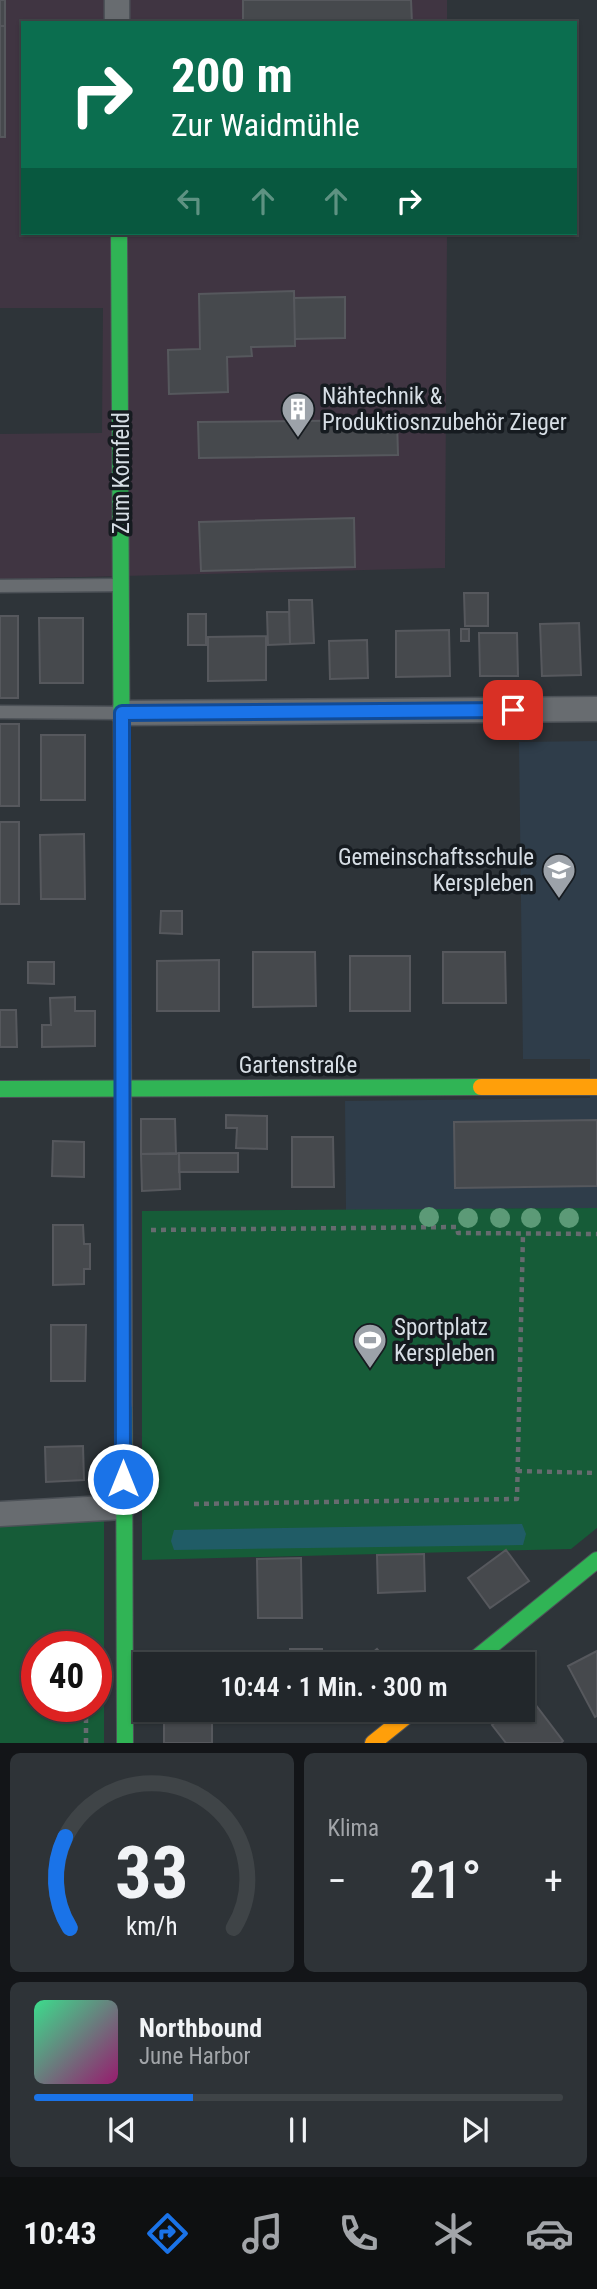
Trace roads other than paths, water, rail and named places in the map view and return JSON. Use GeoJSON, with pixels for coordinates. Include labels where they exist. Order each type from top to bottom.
{"type":"FeatureCollection","features":[{"type":"Feature","properties":{"kind":"street"},"geometry":{"type":"LineString","coordinates":[[117,0],[117,21]]}},
{"type":"Feature","properties":{"kind":"street","name":"Zum Kornfeld"},"geometry":{"type":"LineString","coordinates":[[119,235],[125,1743]]}},
{"type":"Feature","properties":{"kind":"street"},"geometry":{"type":"LineString","coordinates":[[122,713],[597,709]]}},
{"type":"Feature","properties":{"kind":"street","name":"Gartenstraße"},"geometry":{"type":"LineString","coordinates":[[0,1089],[597,1087]]}},
{"type":"Feature","properties":{"kind":"street"},"geometry":{"type":"LineString","coordinates":[[0,1514],[123,1507]]}},
{"type":"Feature","properties":{"kind":"street"},"geometry":{"type":"LineString","coordinates":[[484,1652],[597,1560]]}},
{"type":"Feature","properties":{"kind":"street"},"geometry":{"type":"LineString","coordinates":[[373,1743],[399,1722]]}},
{"type":"Feature","properties":{"kind":"lane"},"geometry":{"type":"LineString","coordinates":[[0,586],[122,585]]}},
{"type":"Feature","properties":{"kind":"lane"},"geometry":{"type":"LineString","coordinates":[[0,712],[122,713]]}},
{"type":"Feature","properties":{"kind":"water"},"geometry":{"type":"Polygon","coordinates":[[[522,1524],[526,1534],[523,1545],[174,1550],[171,1541],[174,1530],[522,1524]]]}},
{"type":"Feature","properties":{"kind":"place","name":"Nähtechnik & Produktiosnzubehör Zieger"},"geometry":{"type":"Point","coordinates":[298,439]}},
{"type":"Feature","properties":{"kind":"place","name":"Gemeinschaftsschule Kerspleben"},"geometry":{"type":"Point","coordinates":[559,900]}},
{"type":"Feature","properties":{"kind":"place","name":"Sportplatz Kerspleben"},"geometry":{"type":"Point","coordinates":[370,1370]}}]}
